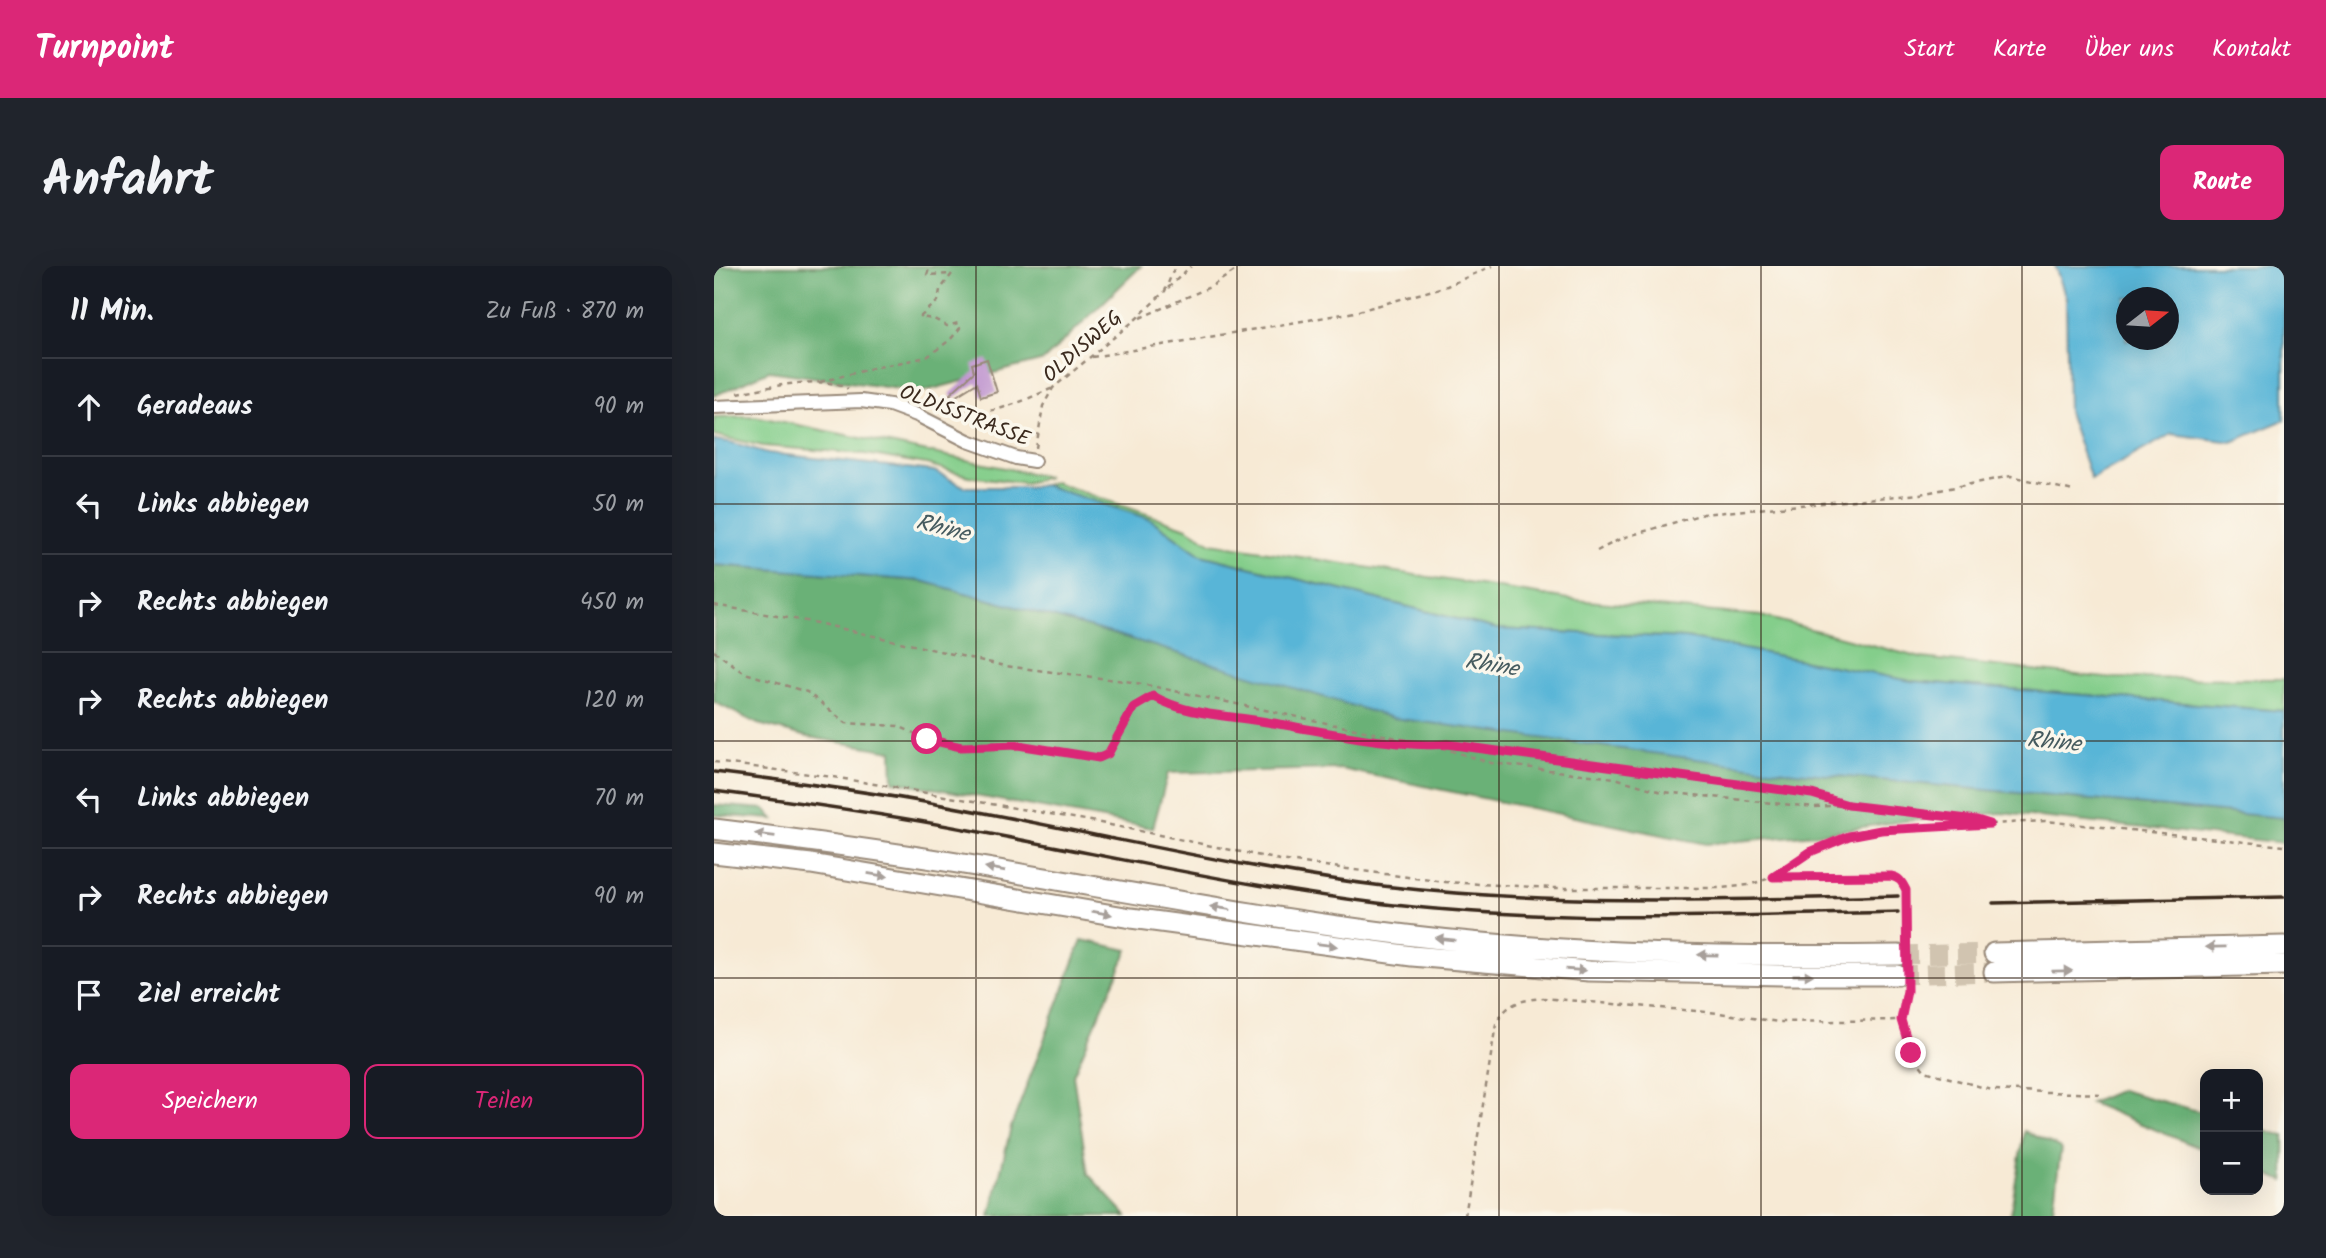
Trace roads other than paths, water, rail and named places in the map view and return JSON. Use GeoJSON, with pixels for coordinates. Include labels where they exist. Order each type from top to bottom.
{"type":"FeatureCollection","features":[{"type":"Feature","properties":{"kind":"highway"},"geometry":{"type":"LineString","coordinates":[[714,829],[966,864],[1309,922],[1413,936],[1604,952],[1782,957],[1901,974],[1782,975],[1589,971],[1412,956],[1131,918],[811,864],[714,853]]}},
{"type":"Feature","properties":{"kind":"highway"},"geometry":{"type":"LineString","coordinates":[[2284,946],[1994,963],[2284,965]]}},
{"type":"Feature","properties":{"kind":"lane","name":"OLDISSTRASSE"},"geometry":{"type":"LineString","coordinates":[[719,407],[861,401],[890,405],[979,445],[1016,458],[1034,461]]}},
{"type":"Feature","properties":{"kind":"water"},"geometry":{"type":"Polygon","coordinates":[[[2055,266],[2284,266],[2284,420],[2232,442],[2172,434],[2091,479],[2068,412],[2066,298],[2055,266]]]}},
{"type":"Feature","properties":{"kind":"water","name":"Rhine"},"geometry":{"type":"Polygon","coordinates":[[[714,440],[768,453],[934,471],[965,487],[1044,485],[1150,519],[1201,555],[1497,629],[1686,638],[1911,681],[2284,711],[2284,818],[1785,771],[1393,718],[1121,636],[922,581],[714,565],[714,440]]]}},
{"type":"Feature","properties":{"kind":"tunnel"},"geometry":{"type":"LineString","coordinates":[[1899,955],[1994,953]]}},
{"type":"Feature","properties":{"kind":"tunnel"},"geometry":{"type":"LineString","coordinates":[[1897,975],[1994,972]]}},
{"type":"Feature","properties":{"kind":"railway"},"geometry":{"type":"LineString","coordinates":[[714,772],[906,799],[1227,861],[1383,886],[1511,897],[1576,899],[1705,900],[1898,896]]}},
{"type":"Feature","properties":{"kind":"railway"},"geometry":{"type":"LineString","coordinates":[[714,791],[906,819],[1326,896],[1442,910],[1637,917],[1898,912]]}},
{"type":"Feature","properties":{"kind":"railway"},"geometry":{"type":"LineString","coordinates":[[1993,903],[2284,897]]}}]}
